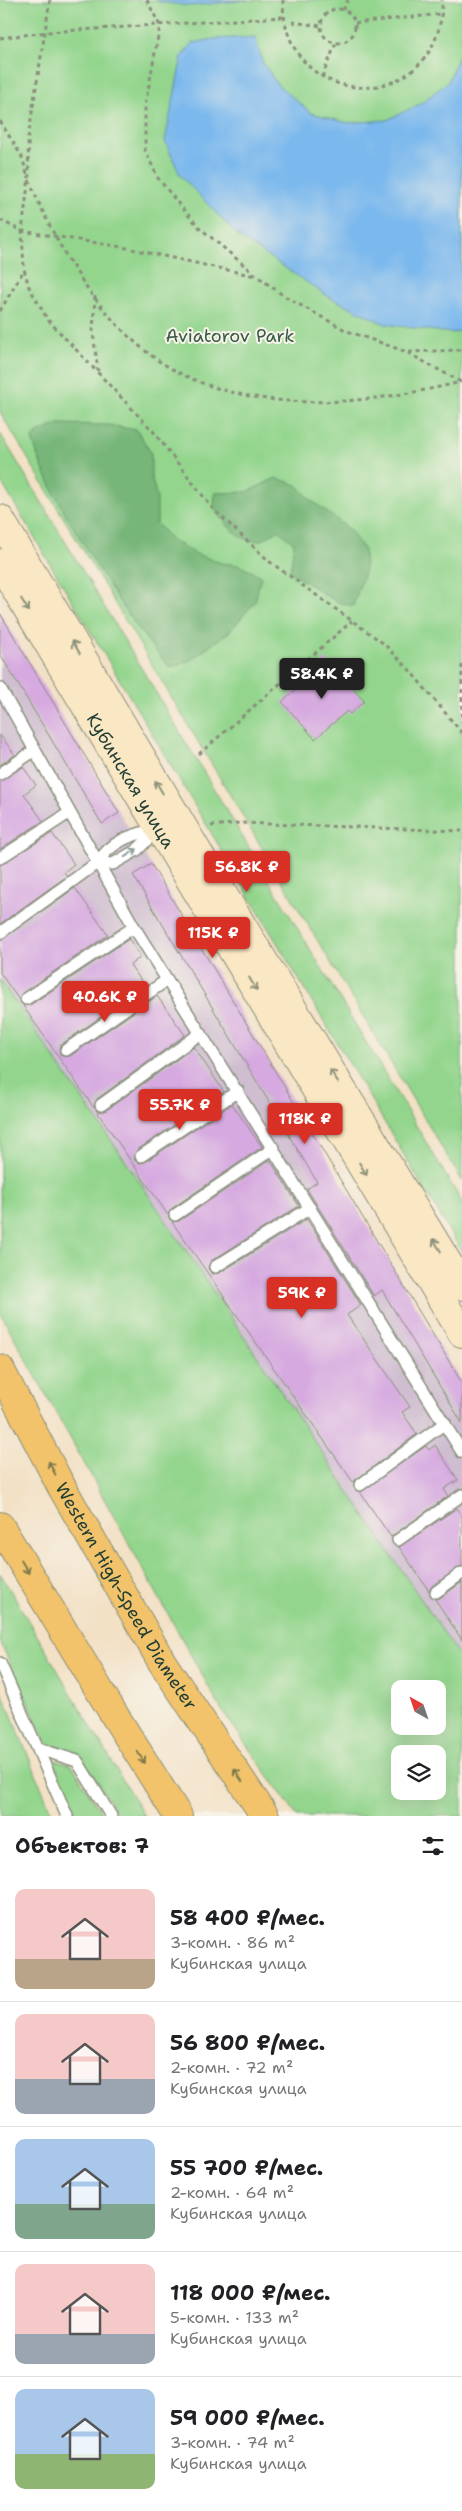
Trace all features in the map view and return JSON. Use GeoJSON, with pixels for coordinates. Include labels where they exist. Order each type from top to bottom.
{"type":"FeatureCollection","features":[{"type":"Feature","properties":{"kind":"highway","name":"Western High-Speed Diameter"},"geometry":{"type":"LineString","coordinates":[[0,1369],[60,1484],[162,1662],[265,1816]]}},
{"type":"Feature","properties":{"kind":"highway"},"geometry":{"type":"LineString","coordinates":[[0,1526],[178,1816]]}},
{"type":"Feature","properties":{"kind":"main road","name":"Кубинская улица"},"geometry":{"type":"LineString","coordinates":[[0,519],[168,823],[462,1333]]}},
{"type":"Feature","properties":{"kind":"main road","name":"Кубинская улица"},"geometry":{"type":"LineString","coordinates":[[0,563],[168,823],[462,1286]]}},
{"type":"Feature","properties":{"kind":"lane"},"geometry":{"type":"LineString","coordinates":[[1,693],[134,927],[274,1148],[462,1452]]}},
{"type":"Feature","properties":{"kind":"lane"},"geometry":{"type":"LineString","coordinates":[[0,774],[34,750]]}},
{"type":"Feature","properties":{"kind":"lane"},"geometry":{"type":"LineString","coordinates":[[0,858],[69,812]]}},
{"type":"Feature","properties":{"kind":"lane"},"geometry":{"type":"LineString","coordinates":[[0,933],[98,863],[113,864],[137,850],[168,823]]}},
{"type":"Feature","properties":{"kind":"lane"},"geometry":{"type":"LineString","coordinates":[[26,999],[134,927]]}},
{"type":"Feature","properties":{"kind":"lane"},"geometry":{"type":"LineString","coordinates":[[66,1050],[167,980]]}},
{"type":"Feature","properties":{"kind":"lane"},"geometry":{"type":"LineString","coordinates":[[101,1105],[201,1033]]}},
{"type":"Feature","properties":{"kind":"lane"},"geometry":{"type":"LineString","coordinates":[[141,1156],[238,1091]]}},
{"type":"Feature","properties":{"kind":"lane"},"geometry":{"type":"LineString","coordinates":[[174,1215],[274,1148]]}},
{"type":"Feature","properties":{"kind":"lane"},"geometry":{"type":"LineString","coordinates":[[215,1267],[310,1208]]}},
{"type":"Feature","properties":{"kind":"lane"},"geometry":{"type":"LineString","coordinates":[[360,1485],[445,1424]]}},
{"type":"Feature","properties":{"kind":"lane"},"geometry":{"type":"LineString","coordinates":[[398,1540],[462,1495]]}},
{"type":"Feature","properties":{"kind":"lane"},"geometry":{"type":"LineString","coordinates":[[436,1592],[462,1573]]}},
{"type":"Feature","properties":{"kind":"lane"},"geometry":{"type":"LineString","coordinates":[[0,1663],[67,1816]]}},
{"type":"Feature","properties":{"kind":"lane"},"geometry":{"type":"LineString","coordinates":[[39,1749],[77,1761],[111,1816]]}},
{"type":"Feature","properties":{"kind":"path"},"geometry":{"type":"LineString","coordinates":[[48,0],[46,32],[28,138],[28,178],[22,231],[24,269],[35,299],[48,320],[154,430],[213,509],[247,543],[270,562],[383,643],[407,667],[462,733]]}},
{"type":"Feature","properties":{"kind":"path"},"geometry":{"type":"LineString","coordinates":[[147,0],[160,26],[145,106],[145,150],[150,163],[168,192],[200,228],[257,276],[293,301],[347,331],[407,352],[461,382]]}},
{"type":"Feature","properties":{"kind":"path"},"geometry":{"type":"LineString","coordinates":[[284,0],[283,17],[292,46],[300,58],[322,77],[337,84],[369,88],[400,79],[413,70],[429,52],[439,30],[442,0]]}},
{"type":"Feature","properties":{"kind":"path"},"geometry":{"type":"LineString","coordinates":[[344,10],[348,0]]}},
{"type":"Feature","properties":{"kind":"path"},"geometry":{"type":"LineString","coordinates":[[331,10],[344,10],[353,17],[355,23],[353,36],[343,43],[336,43],[325,37],[321,26],[322,19],[331,10]]}},
{"type":"Feature","properties":{"kind":"path"},"geometry":{"type":"LineString","coordinates":[[355,23],[442,14]]}},
{"type":"Feature","properties":{"kind":"path"},"geometry":{"type":"LineString","coordinates":[[0,38],[46,32],[283,17]]}},
{"type":"Feature","properties":{"kind":"path"},"geometry":{"type":"LineString","coordinates":[[292,22],[321,26]]}},
{"type":"Feature","properties":{"kind":"path"},"geometry":{"type":"LineString","coordinates":[[322,77],[336,43]]}},
{"type":"Feature","properties":{"kind":"path"},"geometry":{"type":"LineString","coordinates":[[0,121],[22,157],[28,178],[54,237],[119,327],[156,359],[190,378],[238,394],[261,399],[324,402],[427,390],[461,382]]}},
{"type":"Feature","properties":{"kind":"path"},"geometry":{"type":"LineString","coordinates":[[0,220],[22,231],[122,247],[257,276]]}},
{"type":"Feature","properties":{"kind":"path"},"geometry":{"type":"LineString","coordinates":[[0,311],[24,269]]}},
{"type":"Feature","properties":{"kind":"path"},"geometry":{"type":"LineString","coordinates":[[95,296],[93,332],[98,372]]}},
{"type":"Feature","properties":{"kind":"path"},"geometry":{"type":"LineString","coordinates":[[407,352],[462,350]]}},
{"type":"Feature","properties":{"kind":"path"},"geometry":{"type":"LineString","coordinates":[[199,754],[352,621]]}},
{"type":"Feature","properties":{"kind":"path"},"geometry":{"type":"LineString","coordinates":[[462,665],[462,722]]}},
{"type":"Feature","properties":{"kind":"path"},"geometry":{"type":"LineString","coordinates":[[241,823],[462,831]]}},
{"type":"Feature","properties":{"kind":"shaded area"},"geometry":{"type":"Polygon","coordinates":[[[0,614],[462,1383],[462,1660],[131,1169],[0,980],[0,614]]]}},
{"type":"Feature","properties":{"kind":"green space","name":"Aviatorov Park"},"geometry":{"type":"Polygon","coordinates":[[[0,0],[462,0],[462,1181],[0,412],[0,0]]]}},
{"type":"Feature","properties":{"kind":"green space"},"geometry":{"type":"Polygon","coordinates":[[[58,424],[108,425],[137,430],[151,453],[151,476],[157,498],[157,524],[172,540],[196,554],[221,563],[238,565],[261,576],[255,602],[229,632],[188,662],[169,667],[157,653],[115,595],[62,508],[42,468],[32,439],[37,433],[58,424]]]}},
{"type":"Feature","properties":{"kind":"green space"},"geometry":{"type":"Polygon","coordinates":[[[0,433],[462,1202],[462,1252],[0,480],[0,433]]]}},
{"type":"Feature","properties":{"kind":"green space"},"geometry":{"type":"Polygon","coordinates":[[[276,478],[297,485],[311,500],[349,529],[364,550],[365,570],[353,606],[337,602],[290,572],[294,543],[278,530],[261,540],[253,541],[246,539],[234,532],[214,508],[215,493],[247,492],[276,478]]]}},
{"type":"Feature","properties":{"kind":"green space"},"geometry":{"type":"Polygon","coordinates":[[[0,980],[131,1169],[462,1660],[462,1816],[297,1816],[221,1709],[0,1312],[0,980]]]}},
{"type":"Feature","properties":{"kind":"green space"},"geometry":{"type":"Polygon","coordinates":[[[0,1573],[144,1816],[119,1816],[80,1754],[46,1743],[0,1641],[0,1573]]]}},
{"type":"Feature","properties":{"kind":"green space"},"geometry":{"type":"Polygon","coordinates":[[[0,1687],[53,1816],[0,1816],[0,1687]]]}},
{"type":"Feature","properties":{"kind":"green space"},"geometry":{"type":"Polygon","coordinates":[[[53,1760],[72,1765],[103,1816],[77,1816],[53,1760]]]}},
{"type":"Feature","properties":{"kind":"water"},"geometry":{"type":"Polygon","coordinates":[[[157,0],[248,0],[191,6],[158,2],[157,0]]]}},
{"type":"Feature","properties":{"kind":"water"},"geometry":{"type":"Polygon","coordinates":[[[255,37],[263,63],[277,84],[311,113],[348,123],[387,120],[420,104],[448,82],[462,44],[462,331],[451,333],[385,324],[329,297],[239,237],[180,175],[165,141],[182,56],[193,43],[214,39],[255,37]]]}},
{"type":"Feature","properties":{"kind":"building"},"geometry":{"type":"Polygon","coordinates":[[[0,613],[119,813],[102,824],[0,654],[0,613]]]}},
{"type":"Feature","properties":{"kind":"building"},"geometry":{"type":"Polygon","coordinates":[[[326,659],[364,701],[350,714],[347,711],[315,739],[282,702],[313,674],[326,659]]]}},
{"type":"Feature","properties":{"kind":"building"},"geometry":{"type":"Polygon","coordinates":[[[0,735],[15,755],[0,765],[0,735]]]}},
{"type":"Feature","properties":{"kind":"building"},"geometry":{"type":"Polygon","coordinates":[[[23,767],[36,785],[24,794],[43,821],[0,849],[0,781],[23,767]]]}},
{"type":"Feature","properties":{"kind":"building"},"geometry":{"type":"Polygon","coordinates":[[[52,833],[74,864],[64,872],[67,876],[0,924],[0,865],[52,833]]]}},
{"type":"Feature","properties":{"kind":"building"},"geometry":{"type":"Polygon","coordinates":[[[151,864],[462,1383],[462,1423],[382,1290],[374,1296],[307,1189],[317,1182],[133,875],[151,864]]]}},
{"type":"Feature","properties":{"kind":"building"},"geometry":{"type":"Polygon","coordinates":[[[75,888],[108,935],[22,993],[19,1000],[0,973],[0,940],[75,888]]]}},
{"type":"Feature","properties":{"kind":"building"},"geometry":{"type":"Polygon","coordinates":[[[129,939],[141,957],[130,965],[145,986],[62,1044],[59,1047],[60,1054],[63,1057],[70,1056],[157,996],[185,1035],[97,1099],[94,1108],[23,1006],[30,1005],[129,939]]]}},
{"type":"Feature","properties":{"kind":"building"},"geometry":{"type":"Polygon","coordinates":[[[194,1047],[224,1092],[137,1150],[134,1156],[135,1161],[145,1162],[232,1104],[262,1147],[171,1209],[168,1215],[96,1110],[105,1111],[194,1047]]]}},
{"type":"Feature","properties":{"kind":"building"},"geometry":{"type":"Polygon","coordinates":[[[270,1160],[299,1206],[211,1261],[208,1268],[212,1274],[219,1273],[307,1219],[361,1305],[347,1315],[410,1407],[402,1412],[417,1434],[353,1482],[172,1222],[179,1221],[270,1160]]]}},
{"type":"Feature","properties":{"kind":"building"},"geometry":{"type":"Polygon","coordinates":[[[435,1445],[458,1480],[444,1489],[448,1496],[391,1537],[360,1492],[426,1446],[429,1450],[435,1445]]]}},
{"type":"Feature","properties":{"kind":"building"},"geometry":{"type":"Polygon","coordinates":[[[457,1508],[462,1515],[462,1566],[432,1586],[429,1591],[399,1547],[457,1508]]]}},
{"type":"Feature","properties":{"kind":"building"},"geometry":{"type":"Polygon","coordinates":[[[462,1582],[462,1640],[435,1599],[440,1598],[462,1582]]]}}]}
